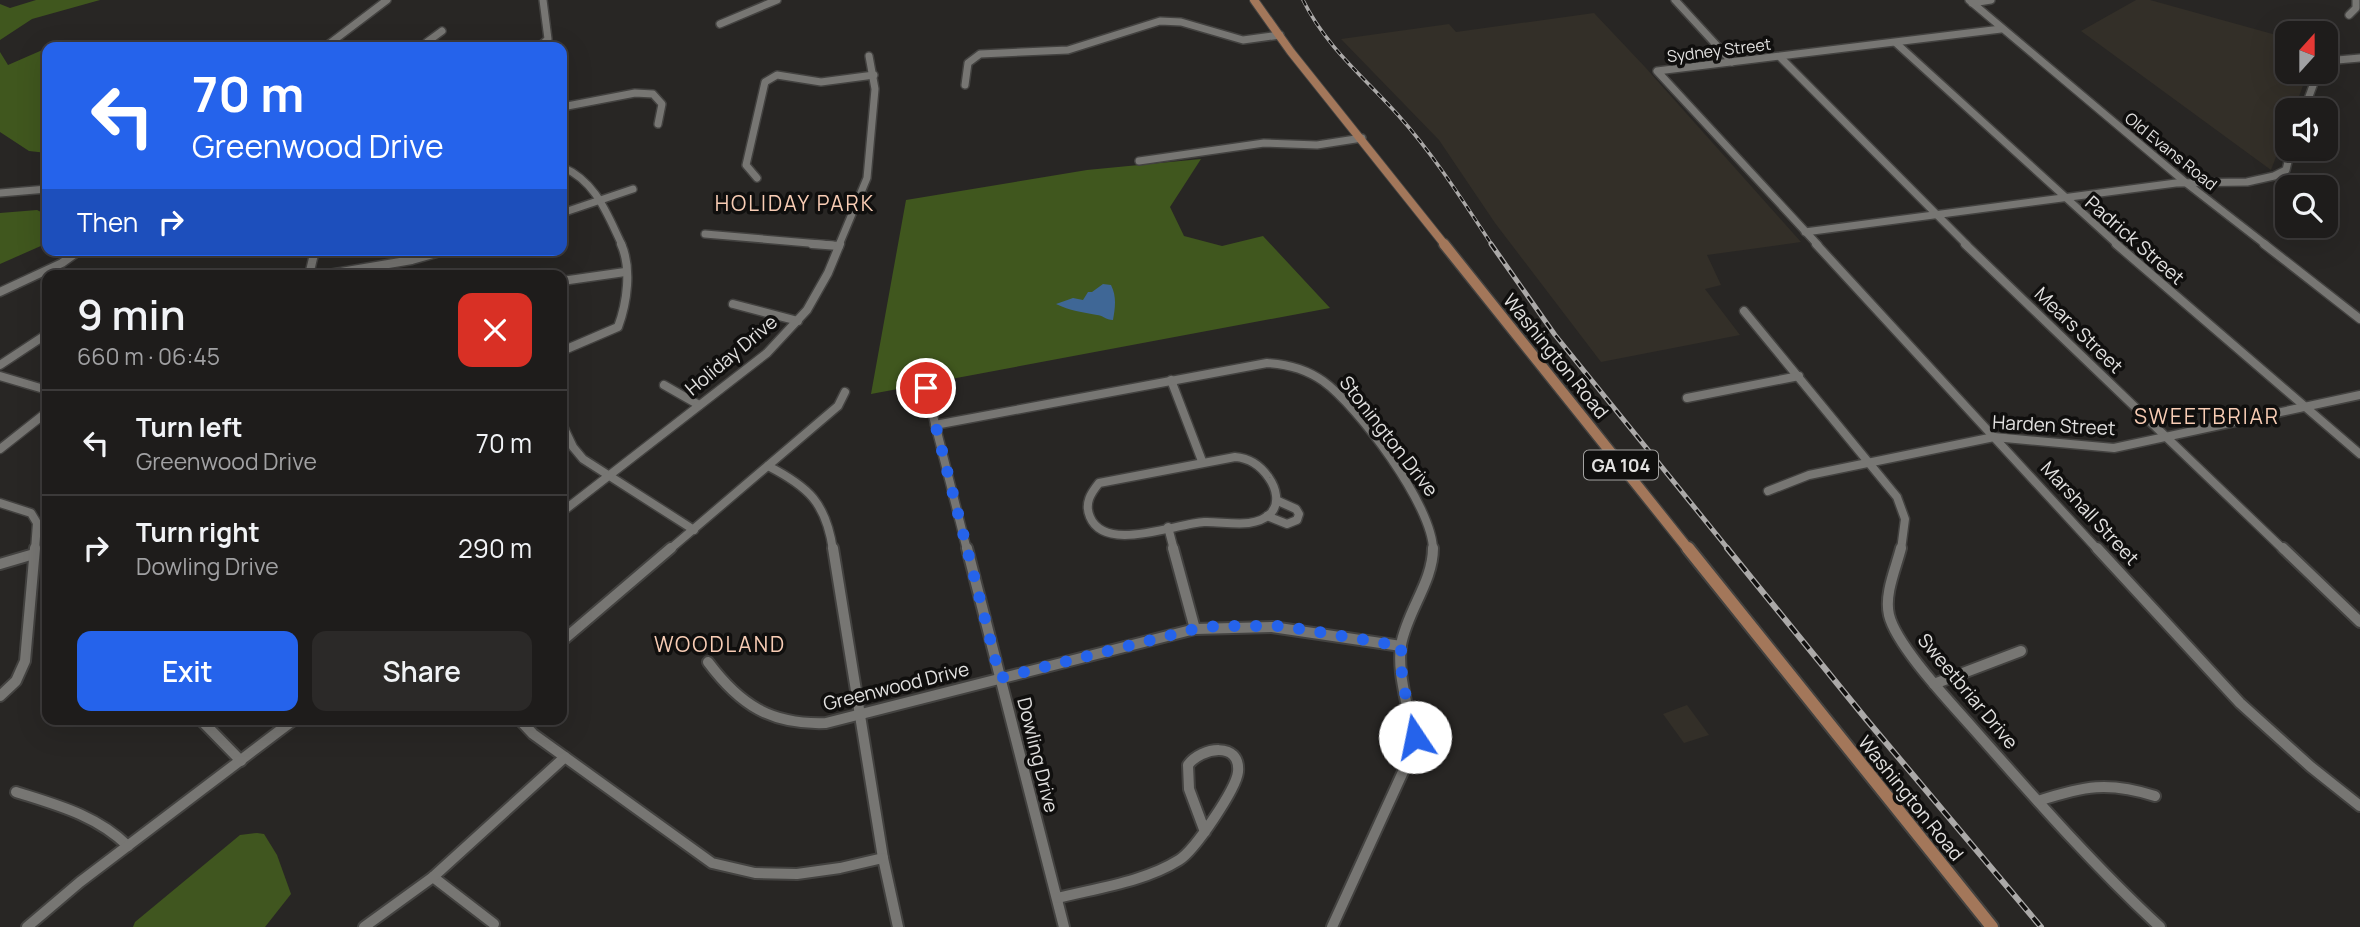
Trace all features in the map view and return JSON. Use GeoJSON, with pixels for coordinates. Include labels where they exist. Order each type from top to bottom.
{"type":"FeatureCollection","features":[{"type":"Feature","properties":{"kind":"main road","name":"Washington Road"},"geometry":{"type":"LineString","coordinates":[[1254,0],[1992,927]]}},
{"type":"Feature","properties":{"kind":"street"},"geometry":{"type":"LineString","coordinates":[[332,42],[387,0]]}},
{"type":"Feature","properties":{"kind":"street"},"geometry":{"type":"LineString","coordinates":[[543,0],[548,33],[548,39],[545,42]]}},
{"type":"Feature","properties":{"kind":"street"},"geometry":{"type":"LineString","coordinates":[[720,24],[777,0]]}},
{"type":"Feature","properties":{"kind":"street"},"geometry":{"type":"LineString","coordinates":[[1675,0],[1732,62]]}},
{"type":"Feature","properties":{"kind":"street"},"geometry":{"type":"LineString","coordinates":[[1970,1],[1991,0]]}},
{"type":"Feature","properties":{"kind":"street"},"geometry":{"type":"LineString","coordinates":[[2349,15],[2356,8],[2356,0]]}},
{"type":"Feature","properties":{"kind":"street","name":"Old Evans Road"},"geometry":{"type":"LineString","coordinates":[[1970,1],[2185,182],[2360,319]]}},
{"type":"Feature","properties":{"kind":"street"},"geometry":{"type":"LineString","coordinates":[[965,85],[968,62],[980,54],[1068,50],[1090,46],[1160,21],[1181,22],[1243,40],[1280,35]]}},
{"type":"Feature","properties":{"kind":"street","name":"Sydney Street"},"geometry":{"type":"LineString","coordinates":[[1805,232],[1657,71],[2001,29]]}},
{"type":"Feature","properties":{"kind":"street"},"geometry":{"type":"LineString","coordinates":[[427,42],[442,31]]}},
{"type":"Feature","properties":{"kind":"street","name":"Padrick Street"},"geometry":{"type":"LineString","coordinates":[[1896,43],[2061,196],[2360,454]]}},
{"type":"Feature","properties":{"kind":"street","name":"Holiday Drive"},"geometry":{"type":"LineString","coordinates":[[567,508],[767,352],[798,321],[818,292],[867,178],[874,75],[869,57]]}},
{"type":"Feature","properties":{"kind":"street","name":"Mears Street"},"geometry":{"type":"LineString","coordinates":[[1780,57],[1933,213],[2360,622]]}},
{"type":"Feature","properties":{"kind":"street"},"geometry":{"type":"LineString","coordinates":[[2338,60],[2360,58]]}},
{"type":"Feature","properties":{"kind":"street"},"geometry":{"type":"LineString","coordinates":[[758,178],[746,165],[765,82],[777,75],[821,82],[874,75]]}},
{"type":"Feature","properties":{"kind":"street"},"geometry":{"type":"LineString","coordinates":[[567,106],[626,94],[653,94],[662,104],[657,124]]}},
{"type":"Feature","properties":{"kind":"street"},"geometry":{"type":"LineString","coordinates":[[1139,161],[1264,143],[1317,145],[1362,138]]}},
{"type":"Feature","properties":{"kind":"street"},"geometry":{"type":"LineString","coordinates":[[1805,232],[2061,196],[2185,182],[2239,182],[2276,176],[2286,170],[2288,161]]}},
{"type":"Feature","properties":{"kind":"street"},"geometry":{"type":"LineString","coordinates":[[567,169],[582,176],[625,253],[623,313],[618,327],[567,349]]}},
{"type":"Feature","properties":{"kind":"street"},"geometry":{"type":"LineString","coordinates":[[567,211],[633,189]]}},
{"type":"Feature","properties":{"kind":"street"},"geometry":{"type":"LineString","coordinates":[[0,192],[42,190]]}},
{"type":"Feature","properties":{"kind":"street","name":"Marshall Street"},"geometry":{"type":"LineString","coordinates":[[1805,232],[2240,703],[2311,767],[2360,806]]}},
{"type":"Feature","properties":{"kind":"street"},"geometry":{"type":"LineString","coordinates":[[705,234],[839,246]]}},
{"type":"Feature","properties":{"kind":"street"},"geometry":{"type":"LineString","coordinates":[[47,270],[72,256]]}},
{"type":"Feature","properties":{"kind":"street"},"geometry":{"type":"LineString","coordinates":[[353,270],[426,256]]}},
{"type":"Feature","properties":{"kind":"street"},"geometry":{"type":"LineString","coordinates":[[0,292],[42,272]]}},
{"type":"Feature","properties":{"kind":"street"},"geometry":{"type":"LineString","coordinates":[[567,281],[625,272]]}},
{"type":"Feature","properties":{"kind":"street"},"geometry":{"type":"LineString","coordinates":[[733,304],[798,321]]}},
{"type":"Feature","properties":{"kind":"street","name":"Sweetbriar Drive"},"geometry":{"type":"LineString","coordinates":[[1744,311],[1897,497],[1905,519],[1903,541],[1889,592],[1888,613],[1894,629],[1934,684],[2038,802],[2102,873],[2160,927]]}},
{"type":"Feature","properties":{"kind":"street"},"geometry":{"type":"LineString","coordinates":[[0,365],[42,337]]}},
{"type":"Feature","properties":{"kind":"street","name":"Stonington Drive"},"geometry":{"type":"LineString","coordinates":[[934,425],[1250,365],[1285,364],[1315,375],[1338,394],[1414,492],[1426,511],[1435,544],[1429,570],[1401,646],[1402,679],[1415,737],[1412,752],[1332,927]]}},
{"type":"Feature","properties":{"kind":"street"},"geometry":{"type":"LineString","coordinates":[[0,376],[42,389]]}},
{"type":"Feature","properties":{"kind":"street"},"geometry":{"type":"LineString","coordinates":[[1687,398],[1799,376]]}},
{"type":"Feature","properties":{"kind":"street"},"geometry":{"type":"LineString","coordinates":[[1171,380],[1202,461]]}},
{"type":"Feature","properties":{"kind":"street"},"geometry":{"type":"LineString","coordinates":[[664,385],[699,405]]}},
{"type":"Feature","properties":{"kind":"street","name":"Dowling Drive"},"geometry":{"type":"LineString","coordinates":[[926,388],[1064,927]]}},
{"type":"Feature","properties":{"kind":"street"},"geometry":{"type":"LineString","coordinates":[[567,637],[838,406],[845,392]]}},
{"type":"Feature","properties":{"kind":"street","name":"Harden Street"},"geometry":{"type":"LineString","coordinates":[[1768,491],[1798,476],[1835,471],[1994,437],[2114,448],[2360,395]]}},
{"type":"Feature","properties":{"kind":"street"},"geometry":{"type":"LineString","coordinates":[[0,449],[42,416]]}},
{"type":"Feature","properties":{"kind":"street"},"geometry":{"type":"LineString","coordinates":[[567,434],[583,459],[607,477],[694,530]]}},
{"type":"Feature","properties":{"kind":"street"},"geometry":{"type":"LineString","coordinates":[[1235,457],[1252,461],[1275,487],[1278,501],[1267,516],[1255,521],[1168,527],[1117,536],[1105,534],[1091,520],[1086,504],[1088,496],[1099,483],[1202,461],[1235,457]]}},
{"type":"Feature","properties":{"kind":"street"},"geometry":{"type":"LineString","coordinates":[[768,466],[809,491],[819,501],[825,515],[883,858],[898,927]]}},
{"type":"Feature","properties":{"kind":"street"},"geometry":{"type":"LineString","coordinates":[[1267,516],[1287,524],[1297,520],[1299,514],[1296,509],[1278,501]]}},
{"type":"Feature","properties":{"kind":"street"},"geometry":{"type":"LineString","coordinates":[[0,503],[31,513],[36,518],[25,661],[16,681],[0,696]]}},
{"type":"Feature","properties":{"kind":"street"},"geometry":{"type":"LineString","coordinates":[[1168,527],[1195,629]]}},
{"type":"Feature","properties":{"kind":"street"},"geometry":{"type":"LineString","coordinates":[[0,564],[34,554]]}},
{"type":"Feature","properties":{"kind":"street","name":"Greenwood Drive"},"geometry":{"type":"LineString","coordinates":[[708,662],[723,684],[762,713],[782,722],[803,726],[1195,629],[1245,624],[1283,626],[1401,646]]}},
{"type":"Feature","properties":{"kind":"street"},"geometry":{"type":"LineString","coordinates":[[1934,684],[2021,651]]}},
{"type":"Feature","properties":{"kind":"street"},"geometry":{"type":"LineString","coordinates":[[207,725],[241,761]]}},
{"type":"Feature","properties":{"kind":"street"},"geometry":{"type":"LineString","coordinates":[[27,927],[287,725]]}},
{"type":"Feature","properties":{"kind":"street"},"geometry":{"type":"LineString","coordinates":[[525,725],[533,734],[712,863],[738,872],[763,876],[793,876],[824,873],[883,858]]}},
{"type":"Feature","properties":{"kind":"street"},"geometry":{"type":"LineString","coordinates":[[1057,898],[1175,862],[1189,852],[1205,832],[1238,773],[1238,763],[1232,754],[1222,750],[1209,749],[1196,754],[1188,764],[1186,774],[1205,832]]}},
{"type":"Feature","properties":{"kind":"street"},"geometry":{"type":"LineString","coordinates":[[364,927],[433,877],[565,757]]}},
{"type":"Feature","properties":{"kind":"street"},"geometry":{"type":"LineString","coordinates":[[2038,802],[2096,784],[2121,784],[2155,796]]}},
{"type":"Feature","properties":{"kind":"street"},"geometry":{"type":"LineString","coordinates":[[16,792],[89,816],[113,831],[128,846]]}},
{"type":"Feature","properties":{"kind":"street"},"geometry":{"type":"LineString","coordinates":[[433,877],[494,924]]}},
{"type":"Feature","properties":{"kind":"shaded area"},"geometry":{"type":"Polygon","coordinates":[[[2136,0],[2150,0],[2275,35],[2275,84],[2304,84],[2298,98],[2275,98],[2275,160],[2271,170],[2081,31],[2136,0]]]}},
{"type":"Feature","properties":{"kind":"shaded area"},"geometry":{"type":"Polygon","coordinates":[[[1594,13],[1801,242],[1707,255],[1721,285],[1705,289],[1740,335],[1601,362],[1495,223],[1439,140],[1341,39],[1449,24],[1456,32],[1594,13]]]}},
{"type":"Feature","properties":{"kind":"shaded area"},"geometry":{"type":"Polygon","coordinates":[[[1687,705],[1709,735],[1684,743],[1663,714],[1687,705]]]}},
{"type":"Feature","properties":{"kind":"green space"},"geometry":{"type":"Polygon","coordinates":[[[36,0],[100,0],[32,19],[0,40],[0,4],[10,8],[36,0]]]}},
{"type":"Feature","properties":{"kind":"green space"},"geometry":{"type":"Polygon","coordinates":[[[42,50],[42,152],[29,151],[0,132],[0,52],[8,65],[42,50]]]}},
{"type":"Feature","properties":{"kind":"green space"},"geometry":{"type":"Polygon","coordinates":[[[1201,159],[1170,207],[1184,236],[1222,246],[1263,236],[1330,308],[871,394],[906,200],[1087,170],[1201,159]]]}},
{"type":"Feature","properties":{"kind":"green space"},"geometry":{"type":"Polygon","coordinates":[[[37,210],[42,212],[42,245],[0,264],[0,213],[37,210]]]}},
{"type":"Feature","properties":{"kind":"green space"},"geometry":{"type":"Polygon","coordinates":[[[264,834],[277,855],[291,894],[265,927],[133,927],[135,922],[240,835],[264,834]]]}},
{"type":"Feature","properties":{"kind":"water"},"geometry":{"type":"Polygon","coordinates":[[[1103,284],[1111,285],[1114,294],[1113,320],[1056,304],[1073,298],[1083,300],[1088,292],[1103,284]]]}},
{"type":"Feature","properties":{"kind":"railway"},"geometry":{"type":"LineString","coordinates":[[1303,0],[1334,47],[1424,146],[1492,245]]}},
{"type":"Feature","properties":{"kind":"railway"},"geometry":{"type":"LineString","coordinates":[[1491,244],[1555,335],[1729,550]]}},
{"type":"Feature","properties":{"kind":"railway"},"geometry":{"type":"LineString","coordinates":[[1727,548],[2041,927]]}},
{"type":"Feature","properties":{"kind":"district","name":"HOLIDAY PARK"},"geometry":{"type":"Point","coordinates":[795,203]}},
{"type":"Feature","properties":{"kind":"district","name":"SWEETBRIAR"},"geometry":{"type":"Point","coordinates":[2207,416]}},
{"type":"Feature","properties":{"kind":"district","name":"WOODLAND"},"geometry":{"type":"Point","coordinates":[720,644]}},
{"type":"Feature","properties":{"kind":"route"},"geometry":{"type":"LineString","coordinates":[[926,388],[1000,678],[1195,629],[1245,624],[1318,630],[1401,646],[1402,679],[1415,737]]}}]}
